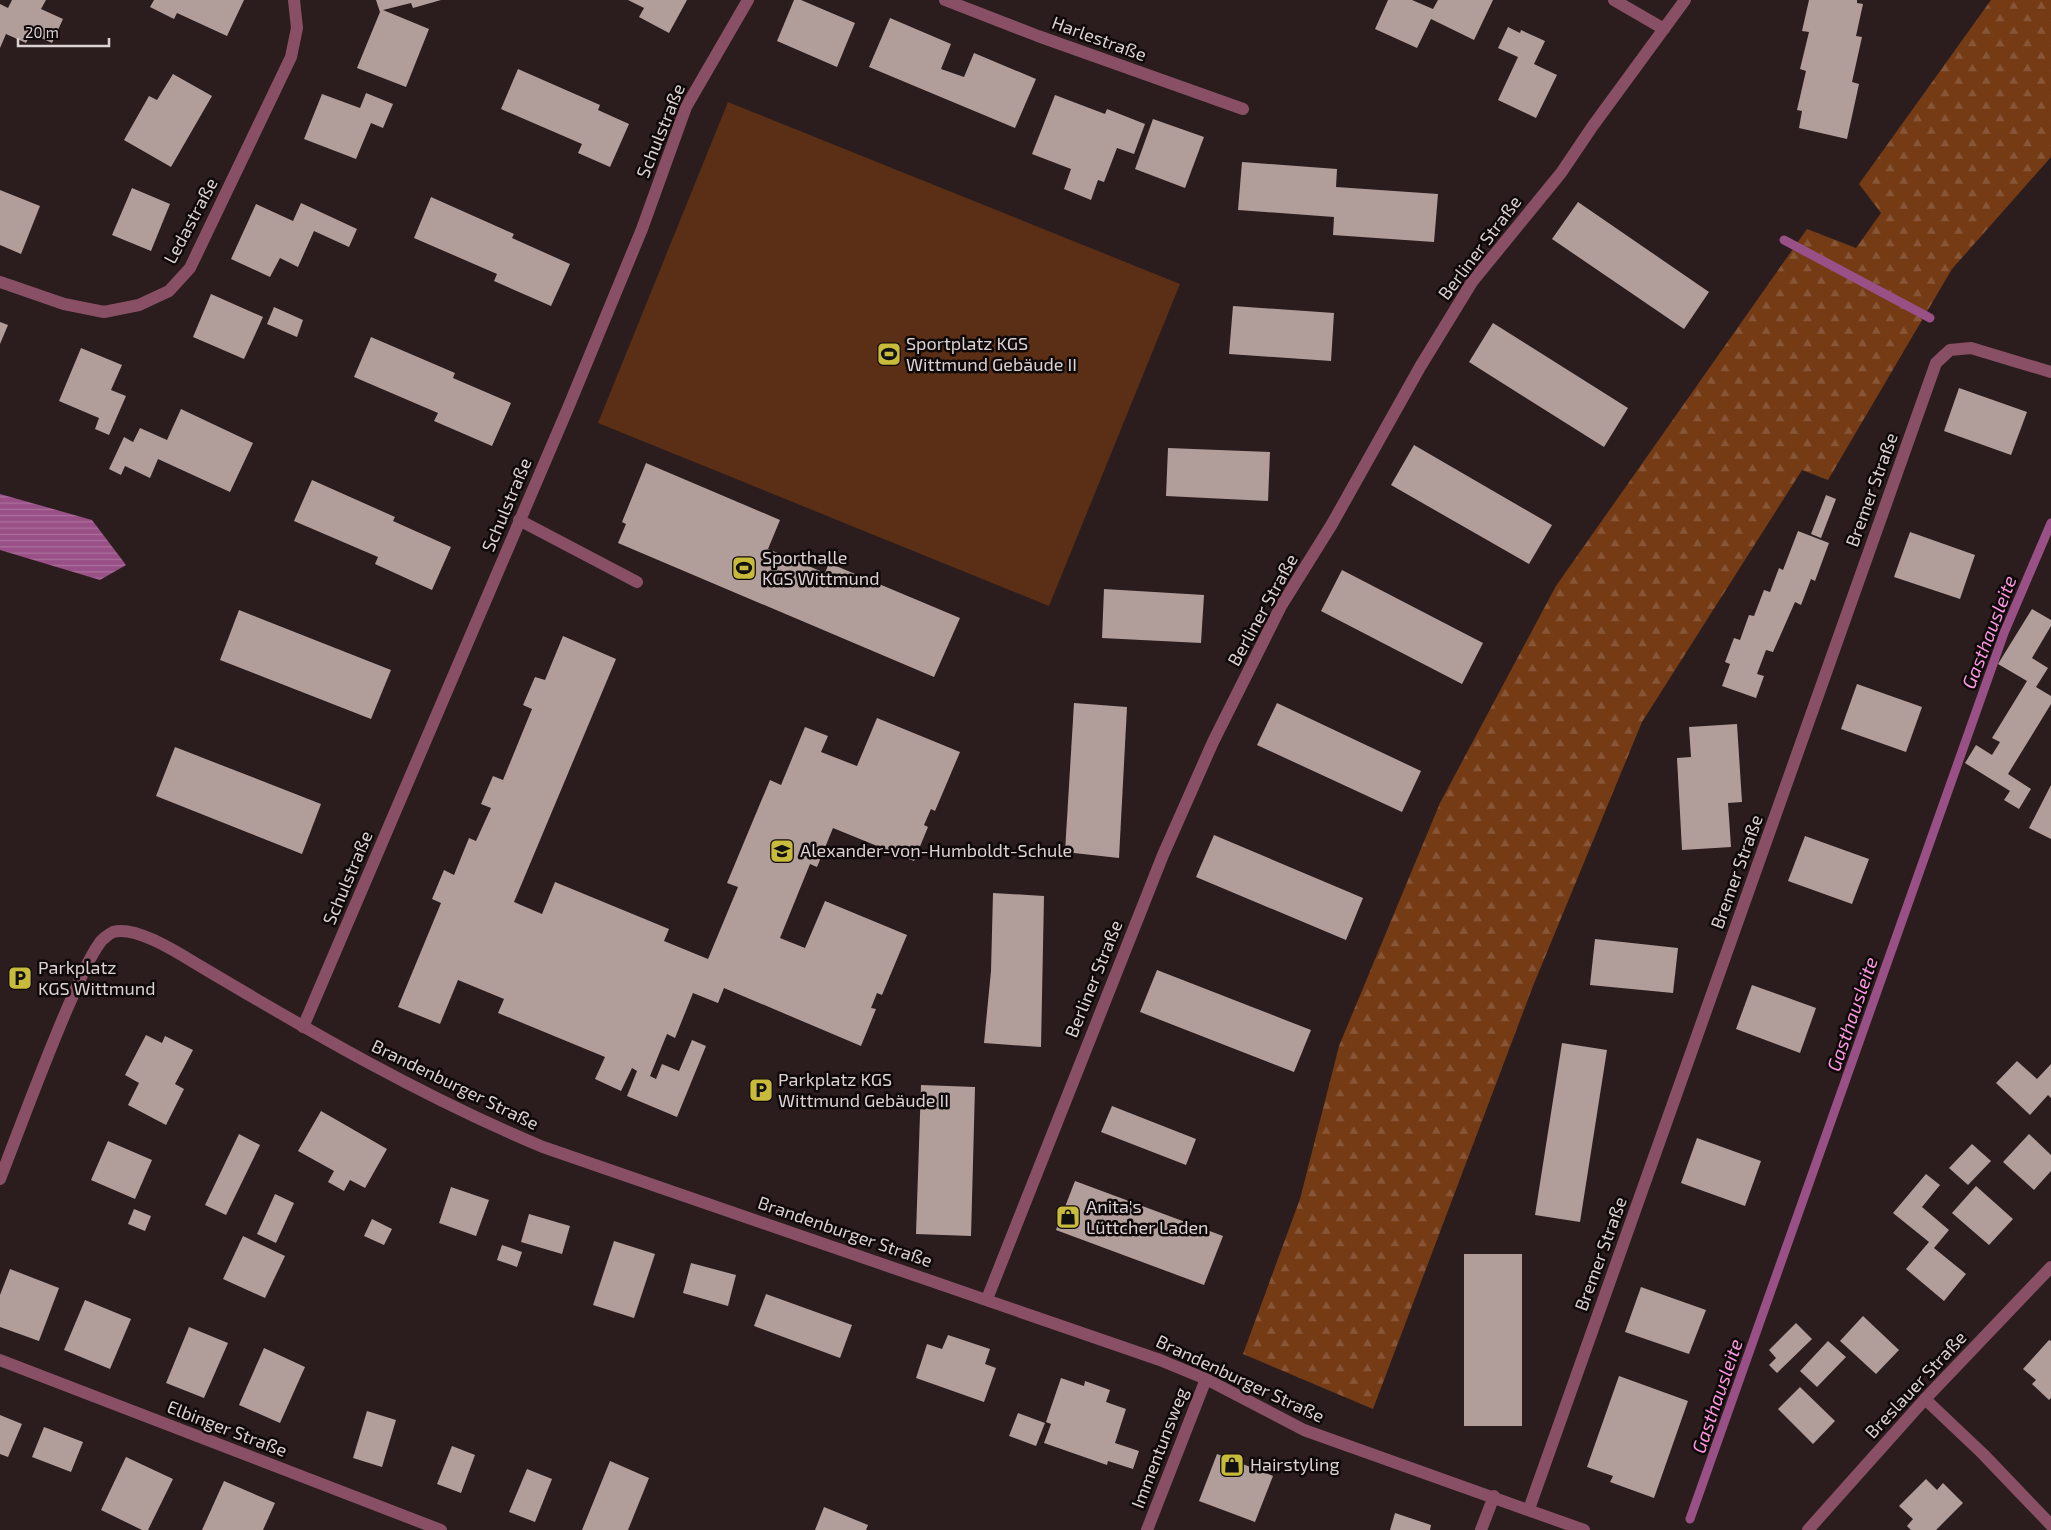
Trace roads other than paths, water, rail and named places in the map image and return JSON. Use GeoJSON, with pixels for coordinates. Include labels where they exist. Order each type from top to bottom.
{"type":"FeatureCollection","features":[{"type":"Feature","properties":{"kind":"street","name":"Ledastraße"},"geometry":{"type":"LineString","coordinates":[[0,282],[64,304],[104,312],[140,306],[169,291],[190,268],[291,57],[297,28],[294,0]]}},
{"type":"Feature","properties":{"kind":"street","name":"Schulstraße"},"geometry":{"type":"LineString","coordinates":[[304,1027],[642,229],[686,107],[748,0]]}},
{"type":"Feature","properties":{"kind":"street","name":"Harlestraße"},"geometry":{"type":"LineString","coordinates":[[945,0],[1038,36],[1242,109]]}},
{"type":"Feature","properties":{"kind":"street"},"geometry":{"type":"LineString","coordinates":[[1614,0],[1664,29]]}},
{"type":"Feature","properties":{"kind":"street","name":"Berliner Straße"},"geometry":{"type":"LineString","coordinates":[[987,1300],[1026,1196],[1163,855],[1213,742],[1281,606],[1332,524],[1420,367],[1472,282],[1561,173],[1592,127],[1686,0]]}},
{"type":"Feature","properties":{"kind":"street","name":"Bremer Straße"},"geometry":{"type":"LineString","coordinates":[[1529,1509],[1936,363],[1950,350],[1970,348],[2051,372]]}},
{"type":"Feature","properties":{"kind":"street"},"geometry":{"type":"LineString","coordinates":[[519,520],[637,582]]}},
{"type":"Feature","properties":{"kind":"street","name":"Brandenburger Straße"},"geometry":{"type":"LineString","coordinates":[[0,1179],[58,1030],[88,962],[100,942],[113,932],[135,932],[187,958],[304,1027],[490,1125],[543,1147],[1160,1360],[1206,1379],[1304,1430],[1494,1496],[1584,1530]]}},
{"type":"Feature","properties":{"kind":"street","name":"Breslauer Straße"},"geometry":{"type":"LineString","coordinates":[[1808,1530],[1925,1399],[2051,1267]]}},
{"type":"Feature","properties":{"kind":"street","name":"Elbinger Straße"},"geometry":{"type":"LineString","coordinates":[[0,1360],[441,1530]]}},
{"type":"Feature","properties":{"kind":"street","name":"Immentunsweg"},"geometry":{"type":"LineString","coordinates":[[1147,1530],[1206,1379]]}},
{"type":"Feature","properties":{"kind":"street"},"geometry":{"type":"LineString","coordinates":[[1925,1399],[1983,1454],[2051,1525]]}},
{"type":"Feature","properties":{"kind":"street"},"geometry":{"type":"LineString","coordinates":[[1481,1530],[1494,1496]]}},
{"type":"Feature","properties":{"kind":"waterway"},"geometry":{"type":"LineString","coordinates":[[1784,240],[1930,318]]}},
{"type":"Feature","properties":{"kind":"waterway","name":"Gasthausleite"},"geometry":{"type":"LineString","coordinates":[[1690,1519],[2004,633],[2051,523]]}},
{"type":"Feature","properties":{"kind":"place","name":"Sportplatz KGS Wittmund Gebäude II"},"geometry":{"type":"Point","coordinates":[889,354]}},
{"type":"Feature","properties":{"kind":"place","name":"Sporthalle KGS Wittmund"},"geometry":{"type":"Point","coordinates":[744,568]}},
{"type":"Feature","properties":{"kind":"place","name":"Alexander-von-Humboldt-Schule"},"geometry":{"type":"Point","coordinates":[782,851]}},
{"type":"Feature","properties":{"kind":"place","name":"Parkplatz KGS Wittmund"},"geometry":{"type":"Point","coordinates":[20,978]}},
{"type":"Feature","properties":{"kind":"place","name":"Parkplatz KGS Wittmund Gebäude II"},"geometry":{"type":"Point","coordinates":[761,1090]}},
{"type":"Feature","properties":{"kind":"place","name":"Anita's Lüttcher Laden"},"geometry":{"type":"Point","coordinates":[1068,1217]}},
{"type":"Feature","properties":{"kind":"place","name":"Hairstyling"},"geometry":{"type":"Point","coordinates":[1232,1465]}}]}
